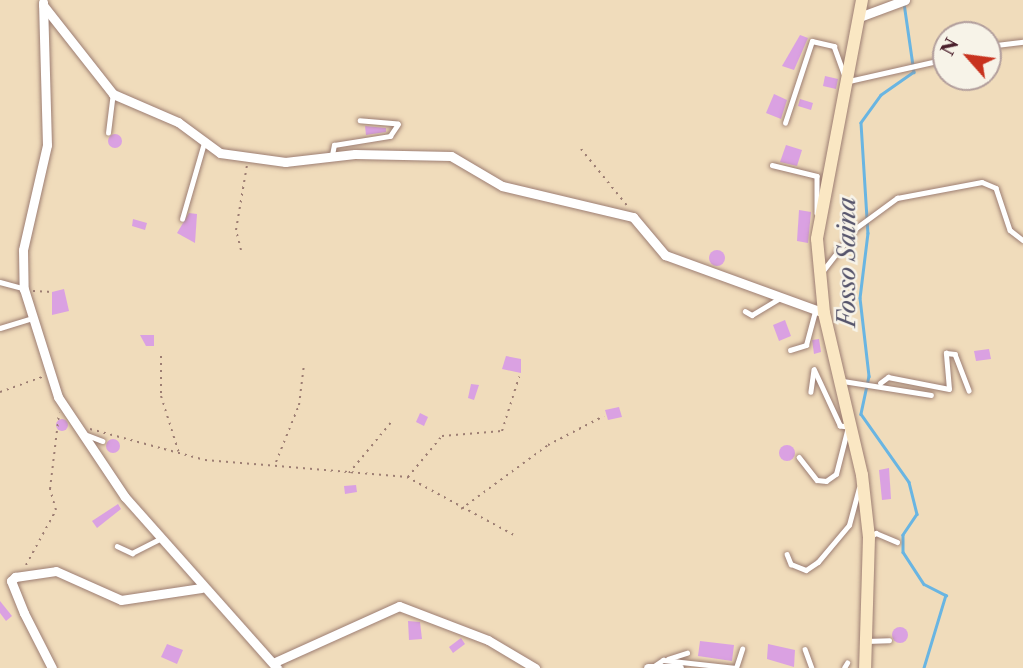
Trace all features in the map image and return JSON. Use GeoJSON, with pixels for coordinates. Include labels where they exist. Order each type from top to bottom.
{"type":"FeatureCollection","features":[{"type":"Feature","properties":{"kind":"main road"},"geometry":{"type":"LineString","coordinates":[[862,0],[862,16],[850,82],[818,216],[819,312],[862,475],[869,537],[865,668]]}},
{"type":"Feature","properties":{"kind":"street"},"geometry":{"type":"LineString","coordinates":[[862,16],[905,0]]}},
{"type":"Feature","properties":{"kind":"street"},"geometry":{"type":"LineString","coordinates":[[43,2],[113,94],[178,122],[204,144],[248,159],[285,162],[332,155],[451,156],[502,186],[633,217],[664,255],[819,312]]}},
{"type":"Feature","properties":{"kind":"street"},"geometry":{"type":"LineString","coordinates":[[43,2],[47,145],[23,250],[24,290],[53,372],[61,405],[125,497],[165,536],[201,588],[276,665],[399,606],[488,640],[535,668]]}},
{"type":"Feature","properties":{"kind":"street"},"geometry":{"type":"LineString","coordinates":[[52,668],[11,581],[23,573],[56,571],[121,600],[201,588]]}},
{"type":"Feature","properties":{"kind":"street"},"geometry":{"type":"LineString","coordinates":[[651,667],[678,668]]}},
{"type":"Feature","properties":{"kind":"lane"},"geometry":{"type":"LineString","coordinates":[[785,123],[813,41],[834,46],[850,82],[932,62]]}},
{"type":"Feature","properties":{"kind":"lane"},"geometry":{"type":"LineString","coordinates":[[1002,44],[1023,42]]}},
{"type":"Feature","properties":{"kind":"lane"},"geometry":{"type":"LineString","coordinates":[[108,133],[113,94]]}},
{"type":"Feature","properties":{"kind":"lane"},"geometry":{"type":"LineString","coordinates":[[332,155],[334,145],[390,136],[398,124],[360,121]]}},
{"type":"Feature","properties":{"kind":"lane"},"geometry":{"type":"LineString","coordinates":[[182,219],[204,144]]}},
{"type":"Feature","properties":{"kind":"lane"},"geometry":{"type":"LineString","coordinates":[[772,165],[817,176],[818,216]]}},
{"type":"Feature","properties":{"kind":"lane"},"geometry":{"type":"LineString","coordinates":[[819,275],[856,228],[897,198],[982,182],[996,188],[1010,230],[1023,240]]}},
{"type":"Feature","properties":{"kind":"lane"},"geometry":{"type":"LineString","coordinates":[[0,282],[24,290]]}},
{"type":"Feature","properties":{"kind":"lane"},"geometry":{"type":"LineString","coordinates":[[744,311],[752,315],[780,298]]}},
{"type":"Feature","properties":{"kind":"lane"},"geometry":{"type":"LineString","coordinates":[[790,350],[806,345],[819,312]]}},
{"type":"Feature","properties":{"kind":"lane"},"geometry":{"type":"LineString","coordinates":[[0,328],[34,317]]}},
{"type":"Feature","properties":{"kind":"lane"},"geometry":{"type":"LineString","coordinates":[[880,383],[888,377],[949,389],[946,354],[955,354],[969,390]]}},
{"type":"Feature","properties":{"kind":"lane"},"geometry":{"type":"LineString","coordinates":[[799,457],[817,480],[827,481],[836,474],[848,427],[840,426],[814,370],[811,392]]}},
{"type":"Feature","properties":{"kind":"lane"},"geometry":{"type":"LineString","coordinates":[[836,379],[880,383],[931,395]]}},
{"type":"Feature","properties":{"kind":"lane"},"geometry":{"type":"LineString","coordinates":[[77,431],[103,441]]}},
{"type":"Feature","properties":{"kind":"lane"},"geometry":{"type":"LineString","coordinates":[[787,554],[791,564],[806,570],[818,562],[849,525],[862,475]]}},
{"type":"Feature","properties":{"kind":"lane"},"geometry":{"type":"LineString","coordinates":[[869,537],[876,533],[897,542]]}},
{"type":"Feature","properties":{"kind":"lane"},"geometry":{"type":"LineString","coordinates":[[117,546],[132,553],[165,536]]}},
{"type":"Feature","properties":{"kind":"lane"},"geometry":{"type":"LineString","coordinates":[[866,641],[889,640]]}},
{"type":"Feature","properties":{"kind":"lane"},"geometry":{"type":"LineString","coordinates":[[663,660],[736,668],[742,649]]}},
{"type":"Feature","properties":{"kind":"lane"},"geometry":{"type":"LineString","coordinates":[[806,649],[812,668]]}},
{"type":"Feature","properties":{"kind":"lane"},"geometry":{"type":"LineString","coordinates":[[651,667],[663,660],[687,653]]}},
{"type":"Feature","properties":{"kind":"path"},"geometry":{"type":"LineString","coordinates":[[581,149],[633,217]]}},
{"type":"Feature","properties":{"kind":"path"},"geometry":{"type":"LineString","coordinates":[[241,250],[236,230],[248,159]]}},
{"type":"Feature","properties":{"kind":"path"},"geometry":{"type":"LineString","coordinates":[[24,290],[53,292]]}},
{"type":"Feature","properties":{"kind":"path"},"geometry":{"type":"LineString","coordinates":[[161,356],[161,396],[179,454]]}},
{"type":"Feature","properties":{"kind":"path"},"geometry":{"type":"LineString","coordinates":[[275,463],[299,405],[304,366]]}},
{"type":"Feature","properties":{"kind":"path"},"geometry":{"type":"LineString","coordinates":[[0,392],[53,372]]}},
{"type":"Feature","properties":{"kind":"path"},"geometry":{"type":"LineString","coordinates":[[407,477],[442,436],[502,431],[519,377]]}},
{"type":"Feature","properties":{"kind":"path"},"geometry":{"type":"LineString","coordinates":[[23,573],[56,510],[50,489],[61,405]]}},
{"type":"Feature","properties":{"kind":"path"},"geometry":{"type":"LineString","coordinates":[[461,509],[548,445],[604,416]]}},
{"type":"Feature","properties":{"kind":"path"},"geometry":{"type":"LineString","coordinates":[[348,474],[393,420]]}},
{"type":"Feature","properties":{"kind":"path"},"geometry":{"type":"LineString","coordinates":[[77,431],[119,433],[179,454],[275,463],[348,474],[407,477],[461,509],[514,535]]}},
{"type":"Feature","properties":{"kind":"building"},"geometry":{"type":"Polygon","coordinates":[[[800,35],[808,38],[794,70],[782,66],[800,35]]]}},
{"type":"Feature","properties":{"kind":"building"},"geometry":{"type":"Polygon","coordinates":[[[825,76],[838,79],[836,89],[823,86],[825,76]]]}},
{"type":"Feature","properties":{"kind":"building"},"geometry":{"type":"Polygon","coordinates":[[[774,94],[787,100],[781,119],[766,113],[774,94]]]}},
{"type":"Feature","properties":{"kind":"building"},"geometry":{"type":"Polygon","coordinates":[[[800,99],[813,103],[811,110],[798,106],[800,99]]]}},
{"type":"Feature","properties":{"kind":"building"},"geometry":{"type":"Polygon","coordinates":[[[365,126],[386,128],[386,132],[366,135],[365,126]]]}},
{"type":"Feature","properties":{"kind":"building"},"geometry":{"type":"Polygon","coordinates":[[[112,134],[118,134],[122,141],[118,148],[112,148],[108,144],[108,138],[112,134]]]}},
{"type":"Feature","properties":{"kind":"building"},"geometry":{"type":"Polygon","coordinates":[[[786,145],[802,150],[797,166],[780,162],[786,145]]]}},
{"type":"Feature","properties":{"kind":"building"},"geometry":{"type":"Polygon","coordinates":[[[799,210],[811,212],[808,243],[797,241],[799,210]]]}},
{"type":"Feature","properties":{"kind":"building"},"geometry":{"type":"Polygon","coordinates":[[[189,213],[197,214],[195,243],[177,233],[189,213]]]}},
{"type":"Feature","properties":{"kind":"building"},"geometry":{"type":"Polygon","coordinates":[[[133,219],[147,223],[145,230],[132,226],[133,219]]]}},
{"type":"Feature","properties":{"kind":"building"},"geometry":{"type":"Polygon","coordinates":[[[717,250],[725,258],[717,266],[709,258],[717,250]]]}},
{"type":"Feature","properties":{"kind":"building"},"geometry":{"type":"Polygon","coordinates":[[[64,289],[69,311],[52,315],[52,292],[64,289]]]}},
{"type":"Feature","properties":{"kind":"building"},"geometry":{"type":"Polygon","coordinates":[[[785,320],[791,336],[779,341],[773,325],[785,320]]]}},
{"type":"Feature","properties":{"kind":"building"},"geometry":{"type":"Polygon","coordinates":[[[140,335],[154,335],[154,346],[146,346],[140,335]]]}},
{"type":"Feature","properties":{"kind":"building"},"geometry":{"type":"Polygon","coordinates":[[[819,339],[821,352],[814,354],[812,340],[819,339]]]}},
{"type":"Feature","properties":{"kind":"building"},"geometry":{"type":"Polygon","coordinates":[[[989,349],[991,359],[976,361],[974,351],[989,349]]]}},
{"type":"Feature","properties":{"kind":"building"},"geometry":{"type":"Polygon","coordinates":[[[506,356],[521,359],[521,373],[502,369],[506,356]]]}},
{"type":"Feature","properties":{"kind":"building"},"geometry":{"type":"Polygon","coordinates":[[[471,384],[479,385],[474,400],[468,398],[471,384]]]}},
{"type":"Feature","properties":{"kind":"building"},"geometry":{"type":"Polygon","coordinates":[[[619,407],[622,417],[608,420],[605,410],[619,407]]]}},
{"type":"Feature","properties":{"kind":"building"},"geometry":{"type":"Polygon","coordinates":[[[420,413],[428,417],[424,426],[416,422],[420,413]]]}},
{"type":"Feature","properties":{"kind":"building"},"geometry":{"type":"Polygon","coordinates":[[[62,419],[68,425],[62,431],[56,425],[62,419]]]}},
{"type":"Feature","properties":{"kind":"building"},"geometry":{"type":"Polygon","coordinates":[[[110,439],[116,439],[120,446],[116,453],[110,453],[106,449],[106,443],[110,439]]]}},
{"type":"Feature","properties":{"kind":"building"},"geometry":{"type":"Polygon","coordinates":[[[784,445],[790,445],[795,453],[793,459],[784,461],[779,456],[779,450],[784,445]]]}},
{"type":"Feature","properties":{"kind":"building"},"geometry":{"type":"Polygon","coordinates":[[[889,468],[891,499],[882,500],[879,470],[889,468]]]}},
{"type":"Feature","properties":{"kind":"building"},"geometry":{"type":"Polygon","coordinates":[[[356,485],[357,492],[345,494],[344,486],[356,485]]]}},
{"type":"Feature","properties":{"kind":"building"},"geometry":{"type":"Polygon","coordinates":[[[118,504],[121,509],[97,528],[92,521],[118,504]]]}},
{"type":"Feature","properties":{"kind":"building"},"geometry":{"type":"Polygon","coordinates":[[[0,601],[12,616],[6,621],[0,613],[0,601]]]}},
{"type":"Feature","properties":{"kind":"building"},"geometry":{"type":"Polygon","coordinates":[[[408,621],[420,622],[422,639],[409,640],[408,621]]]}},
{"type":"Feature","properties":{"kind":"building"},"geometry":{"type":"Polygon","coordinates":[[[900,627],[908,635],[900,643],[892,635],[900,627]]]}},
{"type":"Feature","properties":{"kind":"building"},"geometry":{"type":"Polygon","coordinates":[[[461,638],[465,644],[453,653],[449,647],[461,638]]]}},
{"type":"Feature","properties":{"kind":"building"},"geometry":{"type":"Polygon","coordinates":[[[700,641],[734,645],[732,661],[698,656],[700,641]]]}},
{"type":"Feature","properties":{"kind":"building"},"geometry":{"type":"Polygon","coordinates":[[[167,644],[183,650],[177,664],[161,657],[167,644]]]}},
{"type":"Feature","properties":{"kind":"building"},"geometry":{"type":"Polygon","coordinates":[[[768,644],[795,650],[794,667],[767,659],[768,644]]]}},
{"type":"Feature","properties":{"kind":"waterway","name":"Fosso Saina"},"geometry":{"type":"LineString","coordinates":[[904,3],[914,72],[881,95],[861,123],[868,233],[860,298],[869,376],[861,414],[909,482],[917,514],[903,535],[903,552],[924,584],[946,595],[924,668]]}}]}
